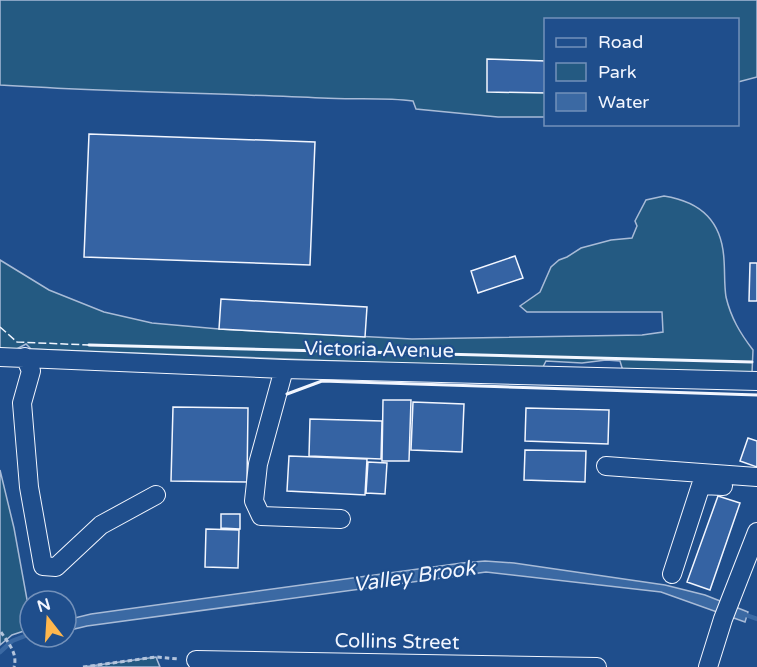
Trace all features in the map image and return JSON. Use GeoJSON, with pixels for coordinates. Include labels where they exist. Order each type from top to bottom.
{"type":"FeatureCollection","features":[{"type":"Feature","properties":{"kind":"street","name":"Victoria Avenue"},"geometry":{"type":"LineString","coordinates":[[0,357],[284,369],[757,381]]}},
{"type":"Feature","properties":{"kind":"street"},"geometry":{"type":"LineString","coordinates":[[32,358],[22,413],[29,487],[43,566],[56,567],[101,525],[156,495]]}},
{"type":"Feature","properties":{"kind":"street"},"geometry":{"type":"LineString","coordinates":[[284,369],[258,464],[255,501],[261,516],[341,519]]}},
{"type":"Feature","properties":{"kind":"street"},"geometry":{"type":"LineString","coordinates":[[606,466],[757,477]]}},
{"type":"Feature","properties":{"kind":"street"},"geometry":{"type":"LineString","coordinates":[[672,574],[702,484],[757,487]]}},
{"type":"Feature","properties":{"kind":"street"},"geometry":{"type":"LineString","coordinates":[[708,667],[723,619],[757,532]]}},
{"type":"Feature","properties":{"kind":"street","name":"Collins Street"},"geometry":{"type":"LineString","coordinates":[[196,660],[597,667]]}},
{"type":"Feature","properties":{"kind":"path"},"geometry":{"type":"LineString","coordinates":[[1,633],[13,650],[14,667]]}},
{"type":"Feature","properties":{"kind":"path"},"geometry":{"type":"LineString","coordinates":[[83,667],[156,657],[196,660]]}},
{"type":"Feature","properties":{"kind":"green space"},"geometry":{"type":"Polygon","coordinates":[[[0,0],[757,0],[757,77],[739,82],[739,18],[544,18],[544,117],[498,117],[416,109],[413,101],[390,99],[333,99],[0,85],[0,0]]]}},
{"type":"Feature","properties":{"kind":"green space"},"geometry":{"type":"Polygon","coordinates":[[[664,196],[689,203],[699,209],[708,216],[719,235],[728,305],[736,325],[753,350],[752,373],[623,371],[620,361],[606,360],[582,363],[546,361],[542,369],[31,349],[26,344],[13,351],[0,351],[0,260],[49,290],[104,312],[152,323],[219,329],[412,339],[642,335],[663,332],[662,312],[527,312],[520,306],[540,292],[551,267],[559,260],[581,248],[611,240],[632,238],[637,226],[635,221],[646,200],[664,196]]]}},
{"type":"Feature","properties":{"kind":"green space"},"geometry":{"type":"Polygon","coordinates":[[[0,470],[25,589],[18,589],[18,633],[0,645],[0,470]]]}},
{"type":"Feature","properties":{"kind":"green space"},"geometry":{"type":"Polygon","coordinates":[[[156,657],[160,667],[83,667],[156,657]]]}},
{"type":"Feature","properties":{"kind":"water"},"geometry":{"type":"Polygon","coordinates":[[[485,561],[514,563],[665,585],[705,595],[748,612],[745,622],[661,592],[486,572],[78,628],[78,617],[91,614],[485,561]]]}},
{"type":"Feature","properties":{"kind":"building"},"geometry":{"type":"Polygon","coordinates":[[[487,59],[544,61],[544,93],[487,92],[487,59]]]}},
{"type":"Feature","properties":{"kind":"building"},"geometry":{"type":"Polygon","coordinates":[[[89,134],[315,142],[310,265],[84,257],[89,134]]]}},
{"type":"Feature","properties":{"kind":"building"},"geometry":{"type":"Polygon","coordinates":[[[515,256],[523,278],[478,293],[471,271],[515,256]]]}},
{"type":"Feature","properties":{"kind":"building"},"geometry":{"type":"Polygon","coordinates":[[[750,263],[757,263],[757,301],[749,301],[750,263]]]}},
{"type":"Feature","properties":{"kind":"building"},"geometry":{"type":"Polygon","coordinates":[[[221,299],[367,307],[365,337],[219,329],[221,299]]]}},
{"type":"Feature","properties":{"kind":"building"},"geometry":{"type":"Polygon","coordinates":[[[383,400],[411,400],[409,461],[382,461],[383,400]]]}},
{"type":"Feature","properties":{"kind":"building"},"geometry":{"type":"Polygon","coordinates":[[[413,402],[464,404],[462,452],[411,450],[413,402]]]}},
{"type":"Feature","properties":{"kind":"building"},"geometry":{"type":"Polygon","coordinates":[[[173,407],[248,408],[247,482],[171,481],[173,407]]]}},
{"type":"Feature","properties":{"kind":"building"},"geometry":{"type":"Polygon","coordinates":[[[526,408],[609,410],[608,444],[525,441],[526,408]]]}},
{"type":"Feature","properties":{"kind":"building"},"geometry":{"type":"Polygon","coordinates":[[[310,419],[382,421],[381,459],[309,456],[310,419]]]}},
{"type":"Feature","properties":{"kind":"building"},"geometry":{"type":"Polygon","coordinates":[[[748,438],[757,441],[757,467],[740,461],[748,438]]]}},
{"type":"Feature","properties":{"kind":"building"},"geometry":{"type":"Polygon","coordinates":[[[525,450],[586,451],[585,482],[524,480],[525,450]]]}},
{"type":"Feature","properties":{"kind":"building"},"geometry":{"type":"Polygon","coordinates":[[[289,456],[367,459],[365,495],[287,491],[289,456]]]}},
{"type":"Feature","properties":{"kind":"building"},"geometry":{"type":"Polygon","coordinates":[[[368,462],[387,463],[385,494],[366,493],[368,462]]]}},
{"type":"Feature","properties":{"kind":"building"},"geometry":{"type":"Polygon","coordinates":[[[718,496],[740,503],[710,590],[687,582],[718,496]]]}},
{"type":"Feature","properties":{"kind":"building"},"geometry":{"type":"Polygon","coordinates":[[[221,514],[240,514],[240,529],[221,528],[221,514]]]}},
{"type":"Feature","properties":{"kind":"building"},"geometry":{"type":"Polygon","coordinates":[[[206,529],[239,530],[238,568],[205,567],[206,529]]]}},
{"type":"Feature","properties":{"kind":"waterway","name":"Valley Brook"},"geometry":{"type":"LineString","coordinates":[[743,614],[757,619]]}},
{"type":"Feature","properties":{"kind":"waterway","name":"Valley Brook"},"geometry":{"type":"LineString","coordinates":[[0,652],[18,639]]}},
{"type":"Feature","properties":{"kind":"fence"},"geometry":{"type":"LineString","coordinates":[[0,327],[17,342],[89,345]]}},
{"type":"Feature","properties":{"kind":"wall"},"geometry":{"type":"LineString","coordinates":[[89,345],[752,362]]}},
{"type":"Feature","properties":{"kind":"wall"},"geometry":{"type":"LineString","coordinates":[[287,394],[322,381],[757,395]]}}]}
